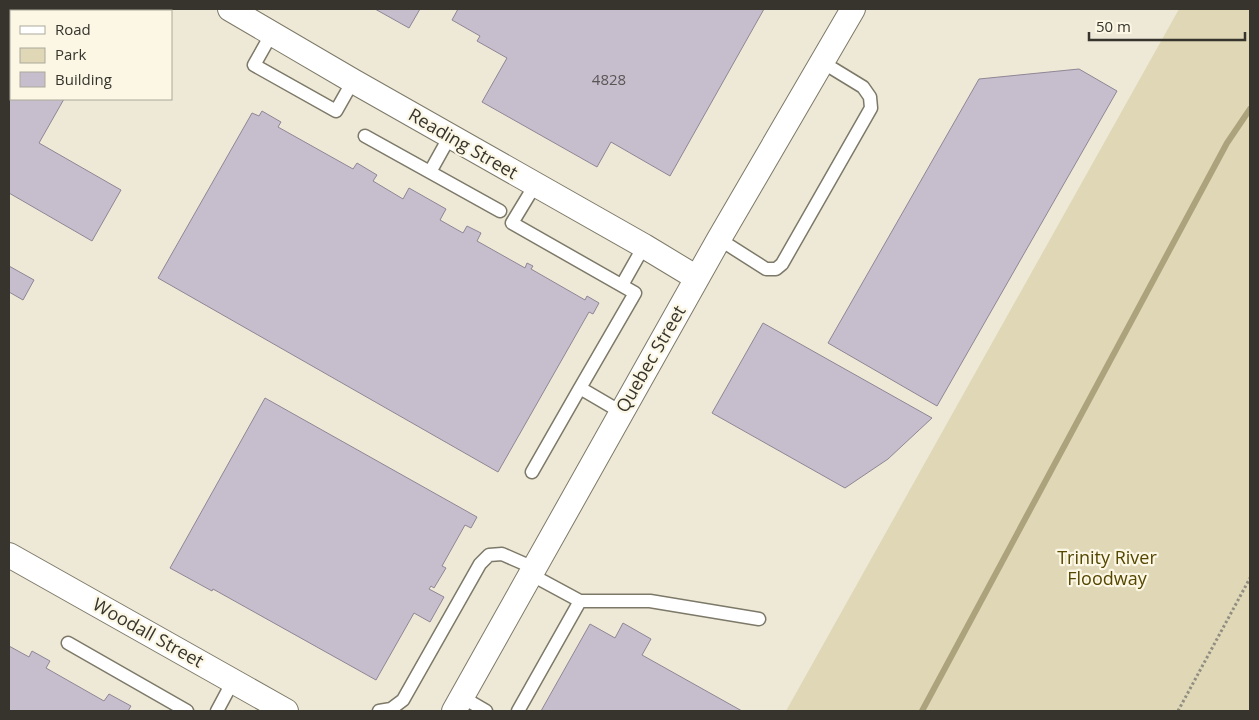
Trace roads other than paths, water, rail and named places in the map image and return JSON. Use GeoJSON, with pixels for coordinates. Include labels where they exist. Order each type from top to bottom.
{"type":"FeatureCollection","features":[{"type":"Feature","properties":{"kind":"street","name":"Reading Street"},"geometry":{"type":"LineString","coordinates":[[230,9],[697,278]]}},
{"type":"Feature","properties":{"kind":"street","name":"Quebec Street"},"geometry":{"type":"LineString","coordinates":[[458,704],[719,239],[853,9]]}},
{"type":"Feature","properties":{"kind":"street","name":"Woodall Street"},"geometry":{"type":"LineString","coordinates":[[9,554],[286,711]]}},
{"type":"Feature","properties":{"kind":"lane"},"geometry":{"type":"LineString","coordinates":[[272,33],[254,65],[336,111],[352,81]]}},
{"type":"Feature","properties":{"kind":"lane"},"geometry":{"type":"LineString","coordinates":[[719,239],[766,269],[776,269],[782,264],[871,108],[870,97],[863,87],[822,62]]}},
{"type":"Feature","properties":{"kind":"lane"},"geometry":{"type":"LineString","coordinates":[[365,136],[500,211]]}},
{"type":"Feature","properties":{"kind":"lane"},"geometry":{"type":"LineString","coordinates":[[430,172],[450,136]]}},
{"type":"Feature","properties":{"kind":"lane"},"geometry":{"type":"LineString","coordinates":[[532,472],[635,293],[512,223],[535,185]]}},
{"type":"Feature","properties":{"kind":"lane"},"geometry":{"type":"LineString","coordinates":[[622,285],[644,246]]}},
{"type":"Feature","properties":{"kind":"lane"},"geometry":{"type":"LineString","coordinates":[[580,388],[621,412]]}},
{"type":"Feature","properties":{"kind":"lane"},"geometry":{"type":"LineString","coordinates":[[379,711],[391,709],[403,700],[480,564],[489,555],[502,554],[580,601],[650,601],[759,619]]}},
{"type":"Feature","properties":{"kind":"lane"},"geometry":{"type":"LineString","coordinates":[[518,711],[580,601]]}},
{"type":"Feature","properties":{"kind":"lane"},"geometry":{"type":"LineString","coordinates":[[68,643],[187,711]]}},
{"type":"Feature","properties":{"kind":"lane"},"geometry":{"type":"LineString","coordinates":[[217,711],[233,681]]}},
{"type":"Feature","properties":{"kind":"lane"},"geometry":{"type":"LineString","coordinates":[[458,704],[486,711]]}},
{"type":"Feature","properties":{"kind":"waterway"},"geometry":{"type":"LineString","coordinates":[[922,711],[1227,143],[1250,109]]}},
{"type":"Feature","properties":{"kind":"park label","name":"Trinity River Floodway"},"geometry":{"type":"Point","coordinates":[1107,568]}}]}
